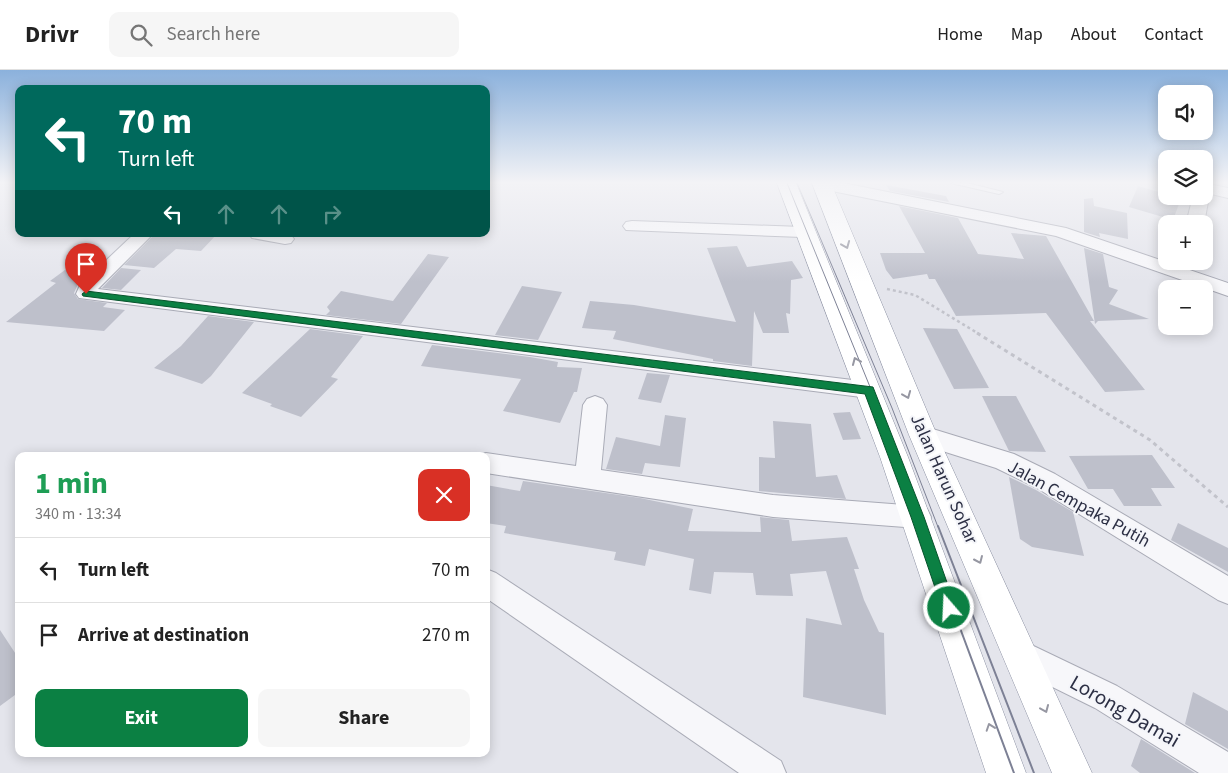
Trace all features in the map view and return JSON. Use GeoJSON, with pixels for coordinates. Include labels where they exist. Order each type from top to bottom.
{"type":"FeatureCollection","features":[{"type":"Feature","properties":{"kind":"highway","name":"Jalan Harun Sohar"},"geometry":{"type":"LineString","coordinates":[[797,216],[869,390],[918,517],[1006,773]]}},
{"type":"Feature","properties":{"kind":"highway","name":"Jalan Harun Sohar"},"geometry":{"type":"LineString","coordinates":[[835,216],[923,435],[1072,773]]}},
{"type":"Feature","properties":{"kind":"street"},"geometry":{"type":"LineString","coordinates":[[980,216],[1060,232],[1158,260]]}},
{"type":"Feature","properties":{"kind":"street"},"geometry":{"type":"LineString","coordinates":[[632,226],[802,232]]}},
{"type":"Feature","properties":{"kind":"street"},"geometry":{"type":"LineString","coordinates":[[141,237],[87,289],[86,294],[869,390]]}},
{"type":"Feature","properties":{"kind":"street"},"geometry":{"type":"LineString","coordinates":[[272,237],[286,240]]}},
{"type":"Feature","properties":{"kind":"street"},"geometry":{"type":"LineString","coordinates":[[1192,270],[1228,290]]}},
{"type":"Feature","properties":{"kind":"street"},"geometry":{"type":"LineString","coordinates":[[587,478],[596,405]]}},
{"type":"Feature","properties":{"kind":"street","name":"Jalan Cempaka Putih"},"geometry":{"type":"LineString","coordinates":[[923,435],[1005,461],[1046,481],[1228,591]]}},
{"type":"Feature","properties":{"kind":"street"},"geometry":{"type":"LineString","coordinates":[[490,464],[773,506],[918,517]]}},
{"type":"Feature","properties":{"kind":"street"},"geometry":{"type":"LineString","coordinates":[[490,585],[769,773]]}},
{"type":"Feature","properties":{"kind":"street","name":"Lorong Damai"},"geometry":{"type":"LineString","coordinates":[[1021,655],[1106,697],[1228,771]]}},
{"type":"Feature","properties":{"kind":"path"},"geometry":{"type":"LineString","coordinates":[[862,284],[915,296],[962,322],[1150,440],[1228,506]]}},
{"type":"Feature","properties":{"kind":"building"},"geometry":{"type":"Polygon","coordinates":[[[904,216],[947,216],[958,218],[978,254],[1024,259],[1011,233],[1046,236],[1094,321],[1090,321],[1145,390],[1105,392],[1046,313],[956,316],[935,279],[929,279],[927,274],[893,279],[886,270],[880,253],[925,253],[904,216]]]}},
{"type":"Feature","properties":{"kind":"building"},"geometry":{"type":"Polygon","coordinates":[[[1084,216],[1127,216],[1128,239],[1099,233],[1100,237],[1084,232],[1084,216]]]}},
{"type":"Feature","properties":{"kind":"building"},"geometry":{"type":"Polygon","coordinates":[[[152,237],[214,237],[201,251],[176,249],[154,268],[124,265],[152,237]]]}},
{"type":"Feature","properties":{"kind":"building"},"geometry":{"type":"Polygon","coordinates":[[[737,246],[747,267],[792,261],[803,278],[791,280],[790,314],[786,313],[789,333],[763,333],[754,311],[752,366],[713,361],[713,359],[613,339],[616,331],[582,328],[590,301],[634,305],[736,322],[707,248],[737,246]]]}},
{"type":"Feature","properties":{"kind":"building"},"geometry":{"type":"Polygon","coordinates":[[[1084,248],[1103,254],[1109,287],[1118,290],[1109,304],[1149,319],[1098,321],[1095,324],[1084,248]]]}},
{"type":"Feature","properties":{"kind":"building"},"geometry":{"type":"Polygon","coordinates":[[[428,254],[449,257],[401,324],[326,315],[330,311],[327,307],[341,291],[393,301],[428,254]]]}},
{"type":"Feature","properties":{"kind":"building"},"geometry":{"type":"Polygon","coordinates":[[[69,267],[92,271],[78,284],[74,293],[78,299],[107,303],[103,307],[125,310],[104,331],[6,322],[56,283],[50,281],[69,267]]]}},
{"type":"Feature","properties":{"kind":"building"},"geometry":{"type":"Polygon","coordinates":[[[121,268],[141,270],[121,290],[102,288],[121,268]]]}},
{"type":"Feature","properties":{"kind":"building"},"geometry":{"type":"Polygon","coordinates":[[[522,286],[562,292],[538,340],[495,335],[522,286]]]}},
{"type":"Feature","properties":{"kind":"building"},"geometry":{"type":"Polygon","coordinates":[[[208,316],[254,322],[211,376],[202,384],[154,368],[181,346],[208,316]]]}},
{"type":"Feature","properties":{"kind":"building"},"geometry":{"type":"Polygon","coordinates":[[[923,328],[957,329],[989,388],[954,389],[923,328]]]}},
{"type":"Feature","properties":{"kind":"building"},"geometry":{"type":"Polygon","coordinates":[[[310,329],[363,336],[331,377],[338,379],[301,417],[242,393],[310,329]]]}},
{"type":"Feature","properties":{"kind":"building"},"geometry":{"type":"Polygon","coordinates":[[[432,345],[530,357],[558,362],[557,367],[582,368],[577,392],[574,392],[560,423],[503,411],[521,379],[421,366],[432,345]]]}},
{"type":"Feature","properties":{"kind":"building"},"geometry":{"type":"Polygon","coordinates":[[[647,373],[670,375],[661,403],[638,399],[647,373]]]}},
{"type":"Feature","properties":{"kind":"building"},"geometry":{"type":"Polygon","coordinates":[[[982,396],[1016,396],[1046,452],[1009,451],[982,396]]]}},
{"type":"Feature","properties":{"kind":"building"},"geometry":{"type":"Polygon","coordinates":[[[850,412],[861,439],[843,440],[833,413],[850,412]]]}},
{"type":"Feature","properties":{"kind":"building"},"geometry":{"type":"Polygon","coordinates":[[[665,415],[686,418],[680,467],[645,463],[642,474],[606,469],[616,437],[660,446],[665,415]]]}},
{"type":"Feature","properties":{"kind":"building"},"geometry":{"type":"Polygon","coordinates":[[[773,421],[811,424],[816,477],[837,475],[846,499],[759,491],[759,457],[775,458],[773,421]]]}},
{"type":"Feature","properties":{"kind":"building"},"geometry":{"type":"Polygon","coordinates":[[[1152,455],[1175,488],[1151,488],[1162,506],[1124,506],[1113,489],[1088,489],[1069,456],[1152,455]]]}},
{"type":"Feature","properties":{"kind":"building"},"geometry":{"type":"Polygon","coordinates":[[[1009,477],[1036,490],[1073,512],[1084,556],[1032,547],[1020,539],[1009,477]]]}},
{"type":"Feature","properties":{"kind":"building"},"geometry":{"type":"Polygon","coordinates":[[[523,481],[640,498],[693,509],[688,531],[761,532],[760,517],[789,520],[792,541],[847,537],[859,569],[854,569],[864,600],[879,632],[884,633],[886,715],[803,697],[806,618],[842,625],[826,571],[790,574],[793,596],[756,595],[753,573],[714,572],[711,594],[689,590],[694,559],[649,549],[645,566],[614,560],[616,552],[504,533],[506,526],[490,524],[490,486],[520,491],[523,481]]]}},
{"type":"Feature","properties":{"kind":"building"},"geometry":{"type":"Polygon","coordinates":[[[1178,523],[1228,548],[1228,572],[1171,540],[1178,523]]]}},
{"type":"Feature","properties":{"kind":"building"},"geometry":{"type":"Polygon","coordinates":[[[0,630],[15,653],[15,695],[0,706],[0,630]]]}},
{"type":"Feature","properties":{"kind":"building"},"geometry":{"type":"Polygon","coordinates":[[[1193,692],[1228,711],[1228,749],[1185,724],[1193,692]]]}},
{"type":"Feature","properties":{"kind":"building"},"geometry":{"type":"Polygon","coordinates":[[[1141,739],[1195,773],[1140,773],[1131,766],[1141,739]]]}},
{"type":"Feature","properties":{"kind":"tram line"},"geometry":{"type":"LineString","coordinates":[[800,216],[879,409],[923,527]]}},
{"type":"Feature","properties":{"kind":"tram line"},"geometry":{"type":"LineString","coordinates":[[811,216],[892,408],[938,527]]}},
{"type":"Feature","properties":{"kind":"tram line"},"geometry":{"type":"LineString","coordinates":[[922,526],[1014,773]]}},
{"type":"Feature","properties":{"kind":"tram line"},"geometry":{"type":"LineString","coordinates":[[938,526],[1034,773]]}},
{"type":"Feature","properties":{"kind":"route"},"geometry":{"type":"LineString","coordinates":[[86,294],[869,390],[918,517],[949,608]]}}]}
